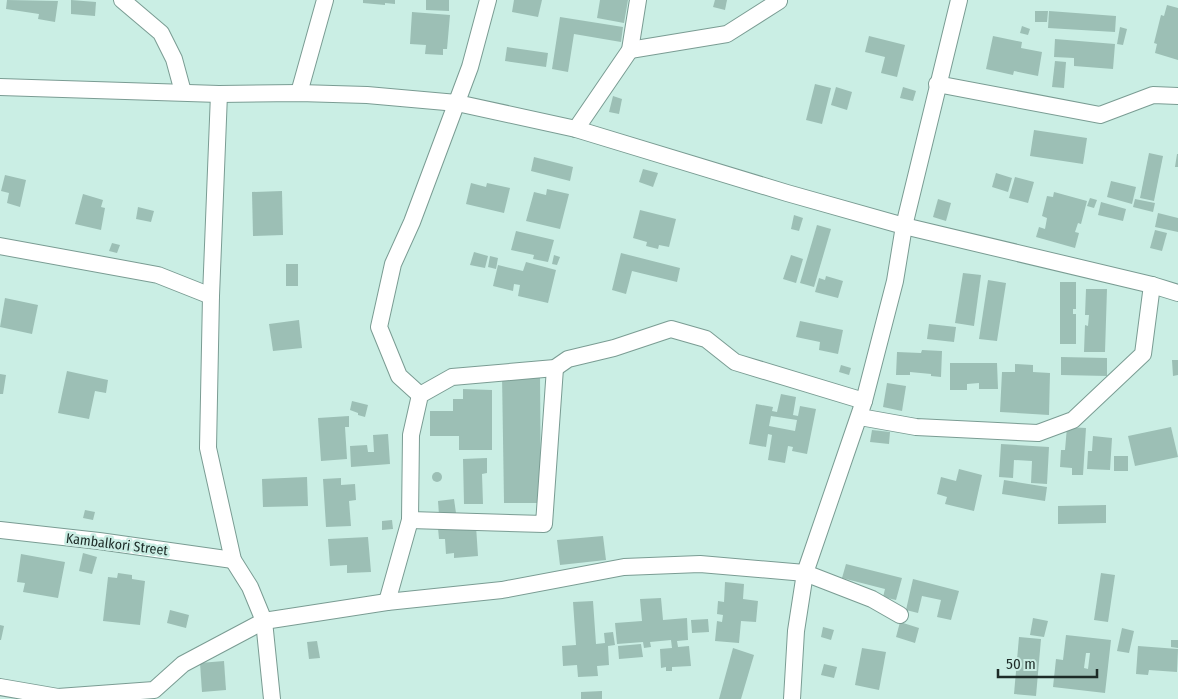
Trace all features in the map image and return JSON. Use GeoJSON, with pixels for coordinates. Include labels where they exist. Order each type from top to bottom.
{"type":"FeatureCollection","features":[{"type":"Feature","properties":{"kind":"street"},"geometry":{"type":"LineString","coordinates":[[122,0],[161,32],[174,59],[183,92]]}},
{"type":"Feature","properties":{"kind":"street"},"geometry":{"type":"LineString","coordinates":[[299,93],[325,0]]}},
{"type":"Feature","properties":{"kind":"street"},"geometry":{"type":"LineString","coordinates":[[420,394],[399,376],[379,328],[393,264],[412,222],[470,67],[488,0]]}},
{"type":"Feature","properties":{"kind":"street"},"geometry":{"type":"LineString","coordinates":[[576,129],[630,50],[638,0]]}},
{"type":"Feature","properties":{"kind":"street"},"geometry":{"type":"LineString","coordinates":[[792,699],[796,631],[805,573],[862,409],[894,281],[904,226],[937,84],[959,0]]}},
{"type":"Feature","properties":{"kind":"street"},"geometry":{"type":"LineString","coordinates":[[630,50],[727,34],[779,1]]}},
{"type":"Feature","properties":{"kind":"street"},"geometry":{"type":"LineString","coordinates":[[937,84],[1100,115],[1153,95],[1178,96]]}},
{"type":"Feature","properties":{"kind":"street"},"geometry":{"type":"LineString","coordinates":[[0,87],[219,94],[299,93],[367,95],[457,103],[576,129],[787,193],[904,226],[1152,285],[1178,293]]}},
{"type":"Feature","properties":{"kind":"street"},"geometry":{"type":"LineString","coordinates":[[219,94],[211,296],[208,448],[233,560],[250,587],[264,621],[272,699]]}},
{"type":"Feature","properties":{"kind":"street"},"geometry":{"type":"LineString","coordinates":[[0,246],[158,275],[211,296]]}},
{"type":"Feature","properties":{"kind":"street"},"geometry":{"type":"LineString","coordinates":[[387,602],[410,520],[411,435],[420,394],[452,377],[556,368],[568,360],[614,348],[671,329],[706,338],[735,362],[916,427],[1038,433],[1073,420],[1144,354],[1152,285]]}},
{"type":"Feature","properties":{"kind":"street"},"geometry":{"type":"LineString","coordinates":[[410,520],[544,524],[556,368]]}},
{"type":"Feature","properties":{"kind":"street","name":"Kambalkori Street"},"geometry":{"type":"LineString","coordinates":[[0,530],[99,541],[233,560]]}},
{"type":"Feature","properties":{"kind":"street"},"geometry":{"type":"LineString","coordinates":[[0,687],[58,698],[154,690],[183,664],[264,621],[387,602],[502,590],[624,567],[700,564],[805,573],[872,599],[900,615]]}},
{"type":"Feature","properties":{"kind":"building"},"geometry":{"type":"Polygon","coordinates":[[[7,0],[58,1],[55,22],[38,19],[39,14],[6,9],[7,0]]]}},
{"type":"Feature","properties":{"kind":"building"},"geometry":{"type":"Polygon","coordinates":[[[71,0],[96,2],[95,16],[71,14],[71,0]]]}},
{"type":"Feature","properties":{"kind":"building"},"geometry":{"type":"Polygon","coordinates":[[[363,0],[395,0],[395,4],[363,3],[363,0]]]}},
{"type":"Feature","properties":{"kind":"building"},"geometry":{"type":"Polygon","coordinates":[[[426,0],[449,0],[449,11],[426,10],[426,0]]]}},
{"type":"Feature","properties":{"kind":"building"},"geometry":{"type":"Polygon","coordinates":[[[514,0],[542,0],[538,17],[512,12],[514,0]]]}},
{"type":"Feature","properties":{"kind":"building"},"geometry":{"type":"Polygon","coordinates":[[[600,0],[628,0],[624,23],[597,18],[600,0]]]}},
{"type":"Feature","properties":{"kind":"building"},"geometry":{"type":"Polygon","coordinates":[[[715,0],[727,0],[725,10],[713,7],[715,0]]]}},
{"type":"Feature","properties":{"kind":"building"},"geometry":{"type":"Polygon","coordinates":[[[1167,5],[1178,8],[1178,60],[1155,53],[1157,44],[1154,43],[1161,15],[1164,16],[1167,5]]]}},
{"type":"Feature","properties":{"kind":"building"},"geometry":{"type":"Polygon","coordinates":[[[1035,11],[1048,11],[1047,22],[1035,22],[1035,11]]]}},
{"type":"Feature","properties":{"kind":"building"},"geometry":{"type":"Polygon","coordinates":[[[1049,11],[1116,16],[1115,32],[1048,28],[1049,11]]]}},
{"type":"Feature","properties":{"kind":"building"},"geometry":{"type":"Polygon","coordinates":[[[412,12],[450,15],[447,49],[443,49],[443,55],[425,54],[426,45],[410,44],[412,12]]]}},
{"type":"Feature","properties":{"kind":"building"},"geometry":{"type":"Polygon","coordinates":[[[560,17],[623,27],[621,42],[574,34],[568,72],[552,69],[560,17]]]}},
{"type":"Feature","properties":{"kind":"building"},"geometry":{"type":"Polygon","coordinates":[[[1022,26],[1030,29],[1028,35],[1020,33],[1022,26]]]}},
{"type":"Feature","properties":{"kind":"building"},"geometry":{"type":"Polygon","coordinates":[[[1120,27],[1127,29],[1123,45],[1117,44],[1120,27]]]}},
{"type":"Feature","properties":{"kind":"building"},"geometry":{"type":"Polygon","coordinates":[[[869,36],[905,45],[897,77],[881,73],[885,57],[865,52],[869,36]]]}},
{"type":"Feature","properties":{"kind":"building"},"geometry":{"type":"Polygon","coordinates":[[[993,36],[1022,42],[1021,48],[1042,52],[1038,76],[1014,71],[1013,75],[986,69],[993,36]]]}},
{"type":"Feature","properties":{"kind":"building"},"geometry":{"type":"Polygon","coordinates":[[[1055,39],[1115,44],[1113,69],[1074,66],[1074,58],[1054,57],[1055,39]]]}},
{"type":"Feature","properties":{"kind":"building"},"geometry":{"type":"Polygon","coordinates":[[[507,47],[548,53],[546,67],[505,61],[507,47]]]}},
{"type":"Feature","properties":{"kind":"building"},"geometry":{"type":"Polygon","coordinates":[[[1055,61],[1066,62],[1064,88],[1052,87],[1055,61]]]}},
{"type":"Feature","properties":{"kind":"building"},"geometry":{"type":"Polygon","coordinates":[[[815,84],[831,88],[822,124],[806,120],[815,84]]]}},
{"type":"Feature","properties":{"kind":"building"},"geometry":{"type":"Polygon","coordinates":[[[836,87],[852,92],[847,110],[831,105],[836,87]]]}},
{"type":"Feature","properties":{"kind":"building"},"geometry":{"type":"Polygon","coordinates":[[[903,87],[916,91],[913,101],[900,98],[903,87]]]}},
{"type":"Feature","properties":{"kind":"building"},"geometry":{"type":"Polygon","coordinates":[[[613,96],[622,99],[619,114],[609,112],[613,96]]]}},
{"type":"Feature","properties":{"kind":"building"},"geometry":{"type":"Polygon","coordinates":[[[1034,130],[1087,138],[1083,164],[1030,156],[1034,130]]]}},
{"type":"Feature","properties":{"kind":"building"},"geometry":{"type":"Polygon","coordinates":[[[1149,153],[1163,156],[1154,201],[1140,198],[1149,153]]]}},
{"type":"Feature","properties":{"kind":"building"},"geometry":{"type":"Polygon","coordinates":[[[1177,154],[1178,167],[1175,167],[1177,154]]]}},
{"type":"Feature","properties":{"kind":"building"},"geometry":{"type":"Polygon","coordinates":[[[534,157],[573,167],[570,181],[531,171],[534,157]]]}},
{"type":"Feature","properties":{"kind":"building"},"geometry":{"type":"Polygon","coordinates":[[[643,169],[658,173],[653,187],[639,182],[643,169]]]}},
{"type":"Feature","properties":{"kind":"building"},"geometry":{"type":"Polygon","coordinates":[[[996,173],[1012,178],[1008,192],[992,187],[996,173]]]}},
{"type":"Feature","properties":{"kind":"building"},"geometry":{"type":"Polygon","coordinates":[[[5,175],[26,180],[20,207],[7,203],[9,193],[1,191],[5,175]]]}},
{"type":"Feature","properties":{"kind":"building"},"geometry":{"type":"Polygon","coordinates":[[[1015,177],[1034,182],[1028,203],[1009,198],[1015,177]]]}},
{"type":"Feature","properties":{"kind":"building"},"geometry":{"type":"Polygon","coordinates":[[[1111,181],[1136,187],[1132,204],[1107,197],[1111,181]]]}},
{"type":"Feature","properties":{"kind":"building"},"geometry":{"type":"Polygon","coordinates":[[[471,183],[486,187],[487,183],[510,188],[504,213],[466,204],[471,183]]]}},
{"type":"Feature","properties":{"kind":"building"},"geometry":{"type":"Polygon","coordinates":[[[547,189],[569,194],[560,229],[526,221],[534,192],[546,195],[547,189]]]}},
{"type":"Feature","properties":{"kind":"building"},"geometry":{"type":"Polygon","coordinates":[[[282,191],[283,235],[253,236],[252,192],[282,191]]]}},
{"type":"Feature","properties":{"kind":"building"},"geometry":{"type":"Polygon","coordinates":[[[1054,192],[1087,201],[1081,224],[1078,223],[1075,232],[1079,233],[1075,248],[1036,237],[1039,227],[1045,229],[1047,218],[1042,216],[1047,196],[1053,197],[1054,192]]]}},
{"type":"Feature","properties":{"kind":"building"},"geometry":{"type":"Polygon","coordinates":[[[83,194],[103,200],[101,207],[105,208],[101,230],[75,224],[83,194]]]}},
{"type":"Feature","properties":{"kind":"building"},"geometry":{"type":"Polygon","coordinates":[[[1090,198],[1097,200],[1094,208],[1087,206],[1090,198]]]}},
{"type":"Feature","properties":{"kind":"building"},"geometry":{"type":"Polygon","coordinates":[[[938,199],[951,203],[946,221],[933,217],[938,199]]]}},
{"type":"Feature","properties":{"kind":"building"},"geometry":{"type":"Polygon","coordinates":[[[1135,199],[1155,203],[1153,212],[1133,207],[1135,199]]]}},
{"type":"Feature","properties":{"kind":"building"},"geometry":{"type":"Polygon","coordinates":[[[1101,202],[1126,209],[1123,221],[1098,215],[1101,202]]]}},
{"type":"Feature","properties":{"kind":"building"},"geometry":{"type":"Polygon","coordinates":[[[138,207],[154,211],[151,222],[136,219],[138,207]]]}},
{"type":"Feature","properties":{"kind":"building"},"geometry":{"type":"Polygon","coordinates":[[[640,210],[676,219],[669,247],[659,245],[658,249],[646,246],[647,242],[633,238],[640,210]]]}},
{"type":"Feature","properties":{"kind":"building"},"geometry":{"type":"Polygon","coordinates":[[[1158,213],[1178,218],[1178,232],[1155,227],[1158,213]]]}},
{"type":"Feature","properties":{"kind":"building"},"geometry":{"type":"Polygon","coordinates":[[[794,215],[803,218],[799,231],[791,229],[794,215]]]}},
{"type":"Feature","properties":{"kind":"building"},"geometry":{"type":"Polygon","coordinates":[[[817,225],[831,229],[814,287],[800,283],[817,225]]]}},
{"type":"Feature","properties":{"kind":"building"},"geometry":{"type":"Polygon","coordinates":[[[1155,230],[1167,233],[1162,251],[1150,248],[1155,230]]]}},
{"type":"Feature","properties":{"kind":"building"},"geometry":{"type":"Polygon","coordinates":[[[516,231],[554,240],[548,262],[533,259],[534,255],[511,250],[516,231]]]}},
{"type":"Feature","properties":{"kind":"building"},"geometry":{"type":"Polygon","coordinates":[[[112,243],[120,245],[117,253],[109,251],[112,243]]]}},
{"type":"Feature","properties":{"kind":"building"},"geometry":{"type":"Polygon","coordinates":[[[474,252],[488,256],[485,268],[470,265],[474,252]]]}},
{"type":"Feature","properties":{"kind":"building"},"geometry":{"type":"Polygon","coordinates":[[[621,253],[680,268],[677,282],[632,271],[626,294],[612,290],[621,253]]]}},
{"type":"Feature","properties":{"kind":"building"},"geometry":{"type":"Polygon","coordinates":[[[554,255],[560,257],[557,265],[552,264],[554,255]]]}},
{"type":"Feature","properties":{"kind":"building"},"geometry":{"type":"Polygon","coordinates":[[[791,255],[803,259],[796,283],[783,279],[791,255]]]}},
{"type":"Feature","properties":{"kind":"building"},"geometry":{"type":"Polygon","coordinates":[[[490,256],[498,258],[496,269],[488,267],[490,256]]]}},
{"type":"Feature","properties":{"kind":"building"},"geometry":{"type":"Polygon","coordinates":[[[526,262],[556,270],[548,303],[518,296],[520,285],[514,284],[513,291],[493,286],[498,265],[523,271],[526,262]]]}},
{"type":"Feature","properties":{"kind":"building"},"geometry":{"type":"Polygon","coordinates":[[[286,264],[298,264],[298,286],[286,286],[286,264]]]}},
{"type":"Feature","properties":{"kind":"building"},"geometry":{"type":"Polygon","coordinates":[[[963,273],[981,275],[974,326],[955,323],[963,273]]]}},
{"type":"Feature","properties":{"kind":"building"},"geometry":{"type":"Polygon","coordinates":[[[826,276],[843,281],[838,298],[815,292],[819,278],[825,280],[826,276]]]}},
{"type":"Feature","properties":{"kind":"building"},"geometry":{"type":"Polygon","coordinates":[[[988,280],[1006,283],[997,341],[979,339],[988,280]]]}},
{"type":"Feature","properties":{"kind":"building"},"geometry":{"type":"Polygon","coordinates":[[[1060,282],[1076,282],[1076,309],[1073,309],[1073,314],[1076,314],[1076,344],[1060,344],[1060,282]]]}},
{"type":"Feature","properties":{"kind":"building"},"geometry":{"type":"Polygon","coordinates":[[[1086,289],[1107,289],[1105,352],[1084,352],[1085,325],[1088,326],[1089,315],[1085,315],[1086,289]]]}},
{"type":"Feature","properties":{"kind":"building"},"geometry":{"type":"Polygon","coordinates":[[[5,298],[38,305],[32,334],[0,327],[5,298]]]}},
{"type":"Feature","properties":{"kind":"building"},"geometry":{"type":"Polygon","coordinates":[[[299,320],[302,348],[273,351],[269,324],[299,320]]]}},
{"type":"Feature","properties":{"kind":"building"},"geometry":{"type":"Polygon","coordinates":[[[800,321],[843,330],[838,354],[819,350],[820,342],[796,337],[800,321]]]}},
{"type":"Feature","properties":{"kind":"building"},"geometry":{"type":"Polygon","coordinates":[[[929,324],[956,327],[954,342],[927,339],[929,324]]]}},
{"type":"Feature","properties":{"kind":"building"},"geometry":{"type":"Polygon","coordinates":[[[922,350],[942,351],[941,377],[910,372],[910,375],[896,375],[897,352],[921,353],[922,350]]]}},
{"type":"Feature","properties":{"kind":"building"},"geometry":{"type":"Polygon","coordinates":[[[1061,357],[1107,358],[1107,376],[1061,375],[1061,357]]]}},
{"type":"Feature","properties":{"kind":"building"},"geometry":{"type":"Polygon","coordinates":[[[1172,360],[1178,360],[1178,375],[1173,376],[1172,360]]]}},
{"type":"Feature","properties":{"kind":"building"},"geometry":{"type":"Polygon","coordinates":[[[950,363],[997,363],[998,389],[979,389],[979,383],[967,384],[967,390],[950,390],[950,363]]]}},
{"type":"Feature","properties":{"kind":"building"},"geometry":{"type":"Polygon","coordinates":[[[1015,364],[1033,365],[1033,372],[1050,373],[1049,415],[1000,412],[1002,372],[1015,372],[1015,364]]]}},
{"type":"Feature","properties":{"kind":"building"},"geometry":{"type":"Polygon","coordinates":[[[841,365],[851,368],[849,375],[839,372],[841,365]]]}},
{"type":"Feature","properties":{"kind":"building"},"geometry":{"type":"Polygon","coordinates":[[[67,371],[108,380],[106,393],[95,391],[89,419],[58,413],[67,371]]]}},
{"type":"Feature","properties":{"kind":"building"},"geometry":{"type":"Polygon","coordinates":[[[0,374],[6,375],[3,394],[0,394],[0,374]]]}},
{"type":"Feature","properties":{"kind":"building"},"geometry":{"type":"Polygon","coordinates":[[[540,374],[541,503],[504,503],[502,375],[540,374]]]}},
{"type":"Feature","properties":{"kind":"building"},"geometry":{"type":"Polygon","coordinates":[[[887,383],[906,386],[902,411],[883,407],[887,383]]]}},
{"type":"Feature","properties":{"kind":"building"},"geometry":{"type":"Polygon","coordinates":[[[463,389],[492,390],[492,450],[459,450],[459,436],[430,436],[430,411],[453,411],[453,399],[463,399],[463,389]]]}},
{"type":"Feature","properties":{"kind":"building"},"geometry":{"type":"Polygon","coordinates":[[[781,394],[796,397],[793,415],[798,416],[800,406],[816,409],[807,454],[792,451],[793,447],[788,446],[785,463],[768,460],[772,435],[768,434],[766,447],[749,444],[756,404],[773,407],[772,411],[777,412],[781,394]],[[771,416],[769,426],[795,431],[797,420],[771,416]]]}},
{"type":"Feature","properties":{"kind":"building"},"geometry":{"type":"Polygon","coordinates":[[[352,401],[368,405],[365,417],[350,410],[352,401]]]}},
{"type":"Feature","properties":{"kind":"building"},"geometry":{"type":"Polygon","coordinates":[[[349,416],[349,427],[345,427],[347,459],[321,461],[318,418],[349,416]]]}},
{"type":"Feature","properties":{"kind":"building"},"geometry":{"type":"Polygon","coordinates":[[[1067,427],[1086,428],[1083,475],[1072,475],[1072,468],[1060,467],[1061,450],[1065,450],[1067,427]]]}},
{"type":"Feature","properties":{"kind":"building"},"geometry":{"type":"Polygon","coordinates":[[[1171,427],[1178,457],[1135,466],[1128,436],[1171,427]]]}},
{"type":"Feature","properties":{"kind":"building"},"geometry":{"type":"Polygon","coordinates":[[[872,430],[890,432],[889,444],[870,442],[872,430]]]}},
{"type":"Feature","properties":{"kind":"building"},"geometry":{"type":"Polygon","coordinates":[[[388,434],[390,464],[351,467],[350,446],[367,445],[368,452],[374,452],[373,435],[388,434]]]}},
{"type":"Feature","properties":{"kind":"building"},"geometry":{"type":"Polygon","coordinates":[[[1093,436],[1112,438],[1110,470],[1087,469],[1088,451],[1092,451],[1093,436]]]}},
{"type":"Feature","properties":{"kind":"building"},"geometry":{"type":"Polygon","coordinates":[[[1001,444],[1049,447],[1047,484],[1031,483],[1032,461],[1014,460],[1013,478],[999,477],[1001,444]]]}},
{"type":"Feature","properties":{"kind":"building"},"geometry":{"type":"Polygon","coordinates":[[[1114,456],[1128,456],[1128,471],[1114,471],[1114,456]]]}},
{"type":"Feature","properties":{"kind":"building"},"geometry":{"type":"Polygon","coordinates":[[[487,458],[487,473],[482,474],[483,504],[464,504],[463,459],[487,458]]]}},
{"type":"Feature","properties":{"kind":"building"},"geometry":{"type":"Polygon","coordinates":[[[959,469],[982,475],[974,511],[945,504],[947,497],[937,494],[941,477],[956,481],[959,469]]]}},
{"type":"Feature","properties":{"kind":"building"},"geometry":{"type":"Polygon","coordinates":[[[435,472],[439,472],[442,477],[441,481],[435,482],[432,479],[432,475],[435,472]]]}},
{"type":"Feature","properties":{"kind":"building"},"geometry":{"type":"Polygon","coordinates":[[[307,477],[308,506],[263,507],[262,479],[307,477]]]}},
{"type":"Feature","properties":{"kind":"building"},"geometry":{"type":"Polygon","coordinates":[[[341,478],[341,485],[355,484],[356,500],[349,501],[351,526],[326,527],[323,479],[341,478]]]}},
{"type":"Feature","properties":{"kind":"building"},"geometry":{"type":"Polygon","coordinates":[[[1004,480],[1047,487],[1045,501],[1002,494],[1004,480]]]}},
{"type":"Feature","properties":{"kind":"building"},"geometry":{"type":"Polygon","coordinates":[[[454,499],[456,513],[439,515],[438,501],[454,499]]]}},
{"type":"Feature","properties":{"kind":"building"},"geometry":{"type":"Polygon","coordinates":[[[1106,505],[1106,523],[1058,524],[1058,506],[1106,505]]]}},
{"type":"Feature","properties":{"kind":"building"},"geometry":{"type":"Polygon","coordinates":[[[85,510],[95,512],[93,520],[83,518],[85,510]]]}},
{"type":"Feature","properties":{"kind":"building"},"geometry":{"type":"Polygon","coordinates":[[[392,520],[393,529],[382,530],[382,521],[392,520]]]}},
{"type":"Feature","properties":{"kind":"building"},"geometry":{"type":"Polygon","coordinates":[[[476,526],[478,556],[454,558],[454,553],[446,554],[445,539],[439,539],[438,528],[476,526]]]}},
{"type":"Feature","properties":{"kind":"building"},"geometry":{"type":"Polygon","coordinates":[[[603,536],[606,560],[560,565],[557,540],[603,536]]]}},
{"type":"Feature","properties":{"kind":"building"},"geometry":{"type":"Polygon","coordinates":[[[368,537],[371,572],[347,573],[347,565],[330,566],[328,539],[368,537]]]}},
{"type":"Feature","properties":{"kind":"building"},"geometry":{"type":"Polygon","coordinates":[[[83,553],[97,557],[92,574],[79,571],[83,553]]]}},
{"type":"Feature","properties":{"kind":"building"},"geometry":{"type":"Polygon","coordinates":[[[21,554],[65,562],[58,598],[23,592],[25,583],[17,582],[21,554]]]}},
{"type":"Feature","properties":{"kind":"building"},"geometry":{"type":"Polygon","coordinates":[[[846,564],[902,578],[896,600],[883,597],[885,589],[842,578],[846,564]]]}},
{"type":"Feature","properties":{"kind":"building"},"geometry":{"type":"Polygon","coordinates":[[[118,573],[132,575],[132,579],[145,581],[140,625],[103,621],[108,577],[117,578],[118,573]]]}},
{"type":"Feature","properties":{"kind":"building"},"geometry":{"type":"Polygon","coordinates":[[[1101,573],[1115,575],[1108,622],[1094,620],[1101,573]]]}},
{"type":"Feature","properties":{"kind":"building"},"geometry":{"type":"Polygon","coordinates":[[[913,579],[959,591],[951,620],[937,617],[941,600],[922,596],[918,613],[906,610],[913,579]]]}},
{"type":"Feature","properties":{"kind":"building"},"geometry":{"type":"Polygon","coordinates":[[[725,582],[744,584],[743,599],[758,601],[756,622],[741,621],[739,643],[715,641],[717,621],[722,622],[723,615],[717,614],[718,601],[724,602],[725,582]]]}},
{"type":"Feature","properties":{"kind":"building"},"geometry":{"type":"Polygon","coordinates":[[[661,598],[663,620],[687,618],[688,640],[677,641],[678,647],[689,646],[691,666],[672,667],[672,671],[666,671],[666,667],[661,668],[660,649],[672,648],[671,640],[650,642],[651,647],[644,648],[643,642],[617,644],[615,623],[642,621],[640,599],[661,598]]]}},
{"type":"Feature","properties":{"kind":"building"},"geometry":{"type":"Polygon","coordinates":[[[593,601],[596,644],[605,643],[604,633],[613,632],[615,645],[608,646],[609,665],[597,666],[598,676],[578,677],[577,665],[563,666],[562,646],[576,645],[573,602],[593,601]]]}},
{"type":"Feature","properties":{"kind":"building"},"geometry":{"type":"Polygon","coordinates":[[[170,610],[189,615],[186,628],[167,623],[170,610]]]}},
{"type":"Feature","properties":{"kind":"building"},"geometry":{"type":"Polygon","coordinates":[[[1033,618],[1048,621],[1044,637],[1030,635],[1033,618]]]}},
{"type":"Feature","properties":{"kind":"building"},"geometry":{"type":"Polygon","coordinates":[[[708,619],[709,632],[692,633],[691,620],[708,619]]]}},
{"type":"Feature","properties":{"kind":"building"},"geometry":{"type":"Polygon","coordinates":[[[900,622],[919,628],[915,643],[896,637],[900,622]]]}},
{"type":"Feature","properties":{"kind":"building"},"geometry":{"type":"Polygon","coordinates":[[[0,625],[4,626],[1,640],[0,640],[0,625]]]}},
{"type":"Feature","properties":{"kind":"building"},"geometry":{"type":"Polygon","coordinates":[[[823,627],[834,630],[831,640],[821,637],[823,627]]]}},
{"type":"Feature","properties":{"kind":"building"},"geometry":{"type":"Polygon","coordinates":[[[1122,628],[1134,631],[1129,653],[1117,651],[1122,628]]]}},
{"type":"Feature","properties":{"kind":"building"},"geometry":{"type":"Polygon","coordinates":[[[1066,635],[1111,640],[1105,693],[1053,687],[1056,659],[1063,660],[1066,635]],[[1086,653],[1084,668],[1088,669],[1090,653],[1086,653]]]}},
{"type":"Feature","properties":{"kind":"building"},"geometry":{"type":"Polygon","coordinates":[[[1019,637],[1041,639],[1036,696],[1014,694],[1019,637]]]}},
{"type":"Feature","properties":{"kind":"building"},"geometry":{"type":"Polygon","coordinates":[[[1171,640],[1178,640],[1178,648],[1171,647],[1171,640]]]}},
{"type":"Feature","properties":{"kind":"building"},"geometry":{"type":"Polygon","coordinates":[[[317,641],[320,658],[309,659],[307,642],[317,641]]]}},
{"type":"Feature","properties":{"kind":"building"},"geometry":{"type":"Polygon","coordinates":[[[641,644],[643,657],[619,659],[618,646],[641,644]]]}},
{"type":"Feature","properties":{"kind":"building"},"geometry":{"type":"Polygon","coordinates":[[[1138,646],[1178,649],[1177,672],[1149,670],[1148,675],[1136,674],[1138,646]]]}},
{"type":"Feature","properties":{"kind":"building"},"geometry":{"type":"Polygon","coordinates":[[[733,648],[754,655],[741,699],[719,699],[733,648]]]}},
{"type":"Feature","properties":{"kind":"building"},"geometry":{"type":"Polygon","coordinates":[[[862,648],[886,652],[879,690],[855,685],[862,648]]]}},
{"type":"Feature","properties":{"kind":"building"},"geometry":{"type":"Polygon","coordinates":[[[224,661],[226,690],[202,692],[200,663],[224,661]]]}},
{"type":"Feature","properties":{"kind":"building"},"geometry":{"type":"Polygon","coordinates":[[[824,664],[837,667],[834,678],[821,675],[824,664]]]}},
{"type":"Feature","properties":{"kind":"building"},"geometry":{"type":"Polygon","coordinates":[[[602,691],[602,699],[581,699],[581,692],[602,691]]]}}]}
